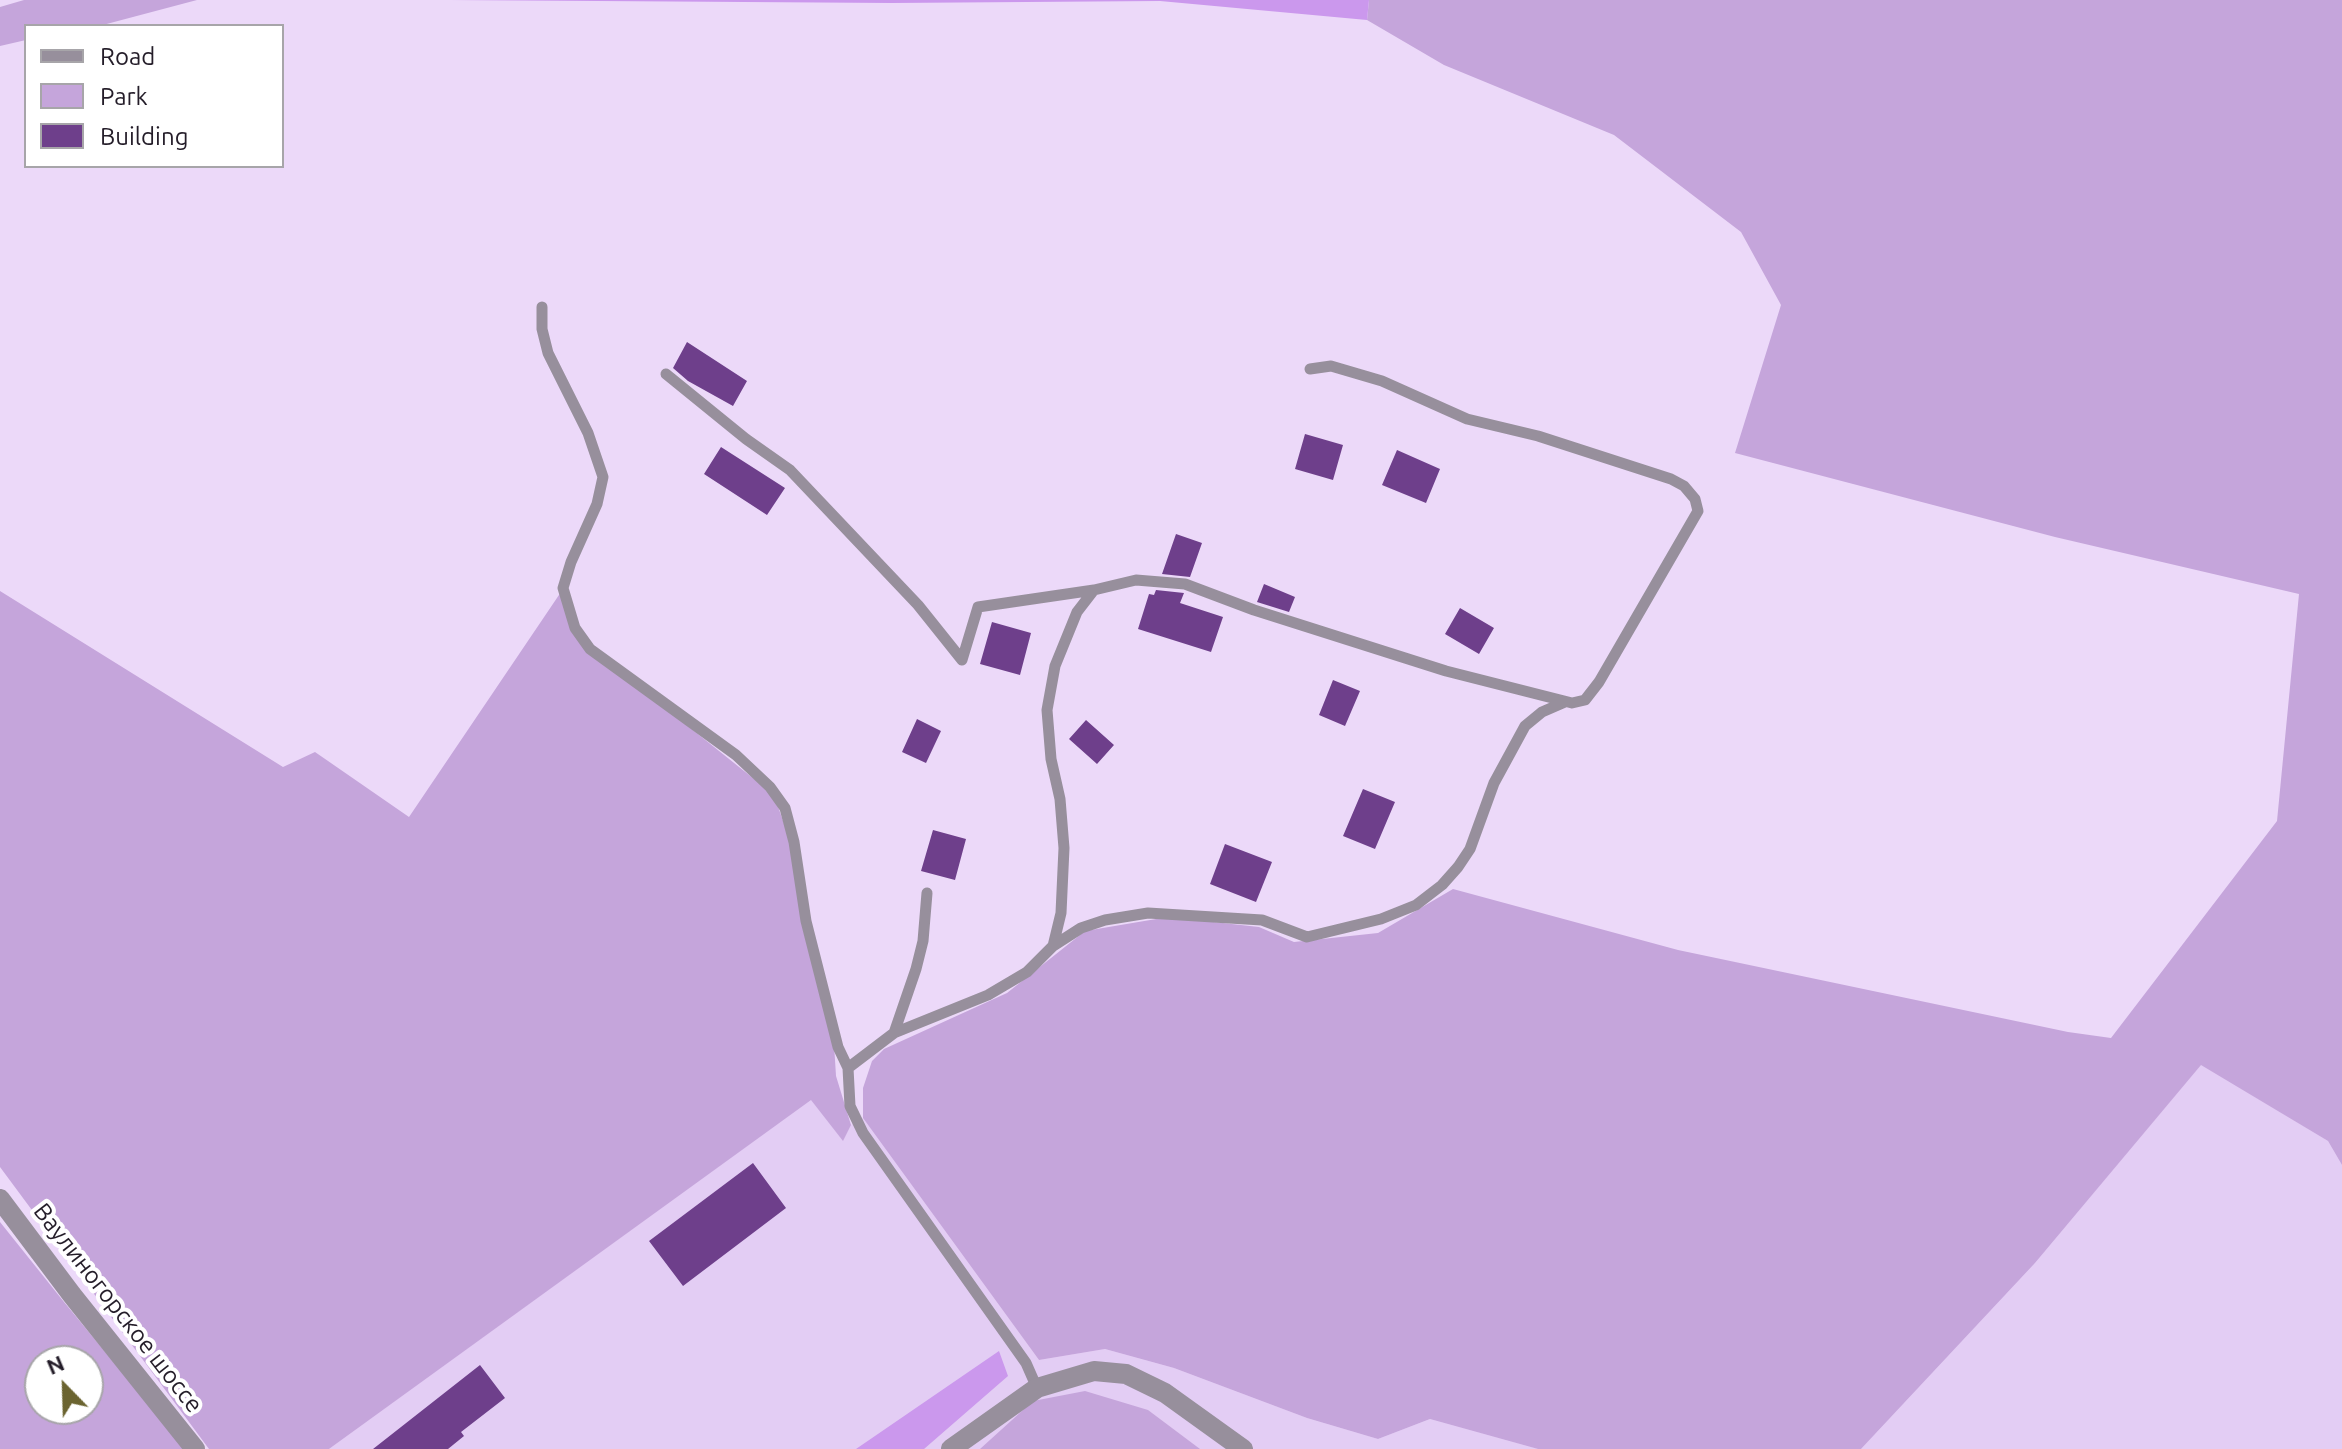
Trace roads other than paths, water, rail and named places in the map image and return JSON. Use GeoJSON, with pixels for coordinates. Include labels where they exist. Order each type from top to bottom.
{"type":"FeatureCollection","features":[{"type":"Feature","properties":{"kind":"street","name":"Ваулиногорское шоссе"},"geometry":{"type":"LineString","coordinates":[[0,1199],[195,1449]]}},
{"type":"Feature","properties":{"kind":"street"},"geometry":{"type":"LineString","coordinates":[[951,1449],[1037,1388],[1094,1371],[1126,1374],[1165,1393],[1243,1449]]}},
{"type":"Feature","properties":{"kind":"lane"},"geometry":{"type":"LineString","coordinates":[[542,307],[542,329],[548,353],[588,433],[603,477],[597,504],[563,588],[575,628],[590,649],[736,755],[770,787],[785,808],[794,842],[806,921],[835,1036],[848,1068],[850,1106],[863,1133],[1026,1363],[1037,1388]]}},
{"type":"Feature","properties":{"kind":"lane"},"geometry":{"type":"LineString","coordinates":[[666,374],[746,439],[790,470],[918,605],[962,660],[978,607],[1094,590],[1136,580],[1185,584],[1254,610],[1433,667],[1566,702],[1585,700],[1599,682],[1698,511],[1695,499],[1684,486],[1671,479],[1538,436],[1467,419],[1382,381],[1331,366],[1310,369]]}},
{"type":"Feature","properties":{"kind":"lane"},"geometry":{"type":"LineString","coordinates":[[1053,946],[1061,913],[1064,848],[1047,710],[1055,666],[1077,612],[1094,590]]}},
{"type":"Feature","properties":{"kind":"lane"},"geometry":{"type":"LineString","coordinates":[[848,1068],[894,1033],[988,995],[1027,972],[1053,946],[1081,928],[1105,920],[1148,913],[1262,920],[1307,937],[1381,919],[1416,905],[1442,885],[1470,849],[1494,783],[1525,726],[1542,712],[1566,702]]}},
{"type":"Feature","properties":{"kind":"lane"},"geometry":{"type":"LineString","coordinates":[[894,1033],[923,941],[927,893]]}}]}
